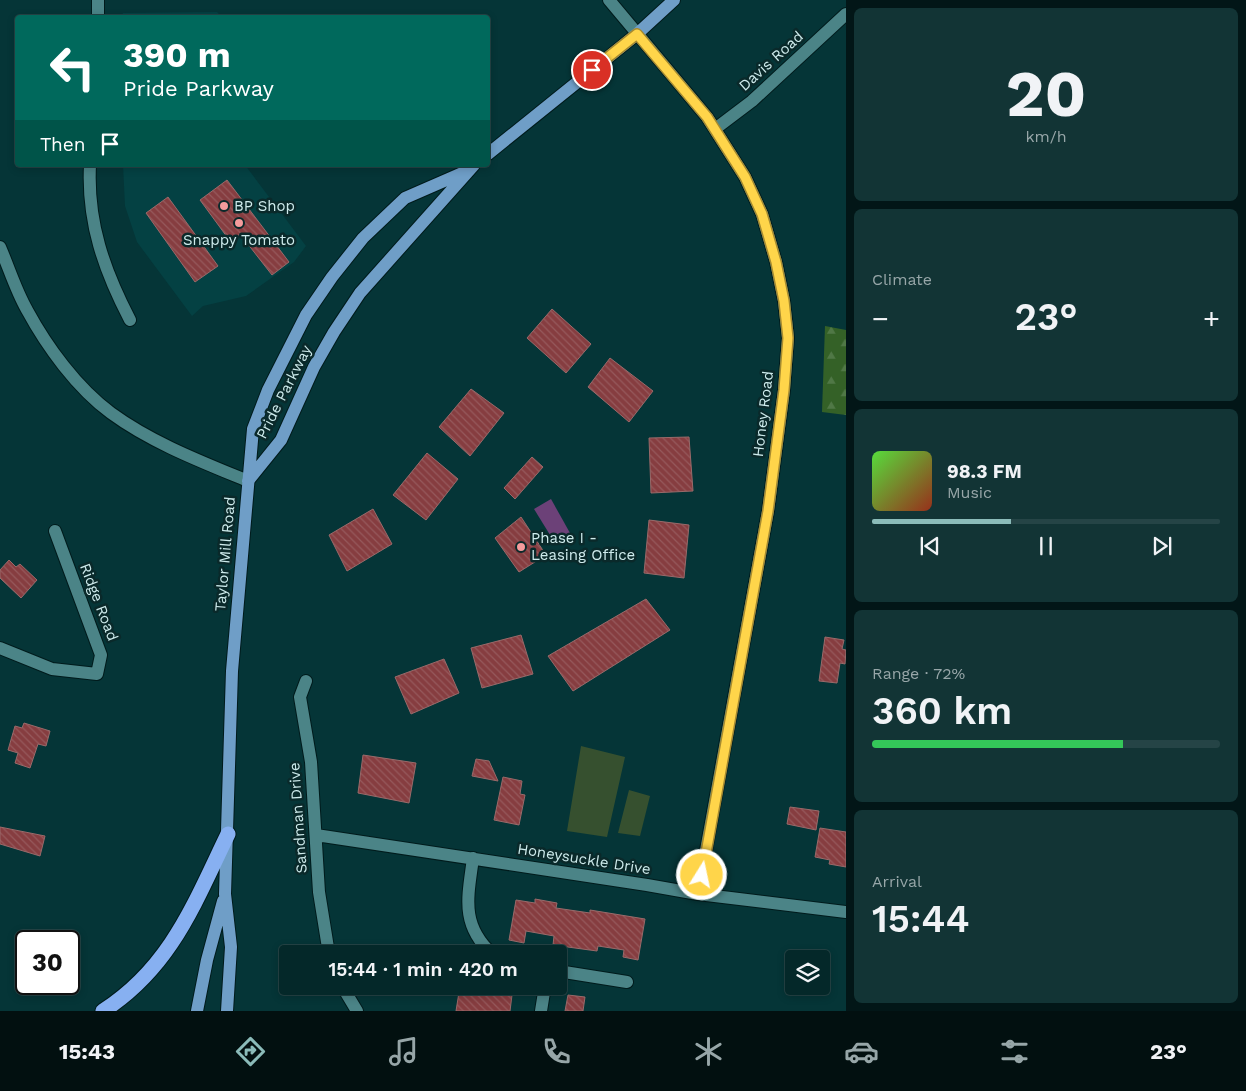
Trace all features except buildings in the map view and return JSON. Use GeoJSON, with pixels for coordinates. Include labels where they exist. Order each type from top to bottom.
{"type":"FeatureCollection","features":[{"type":"Feature","properties":{"kind":"highway"},"geometry":{"type":"LineString","coordinates":[[103,1011],[142,980],[164,956],[191,912],[228,834]]}},
{"type":"Feature","properties":{"kind":"main road"},"geometry":{"type":"LineString","coordinates":[[490,152],[637,34],[674,0]]}},
{"type":"Feature","properties":{"kind":"main road","name":"Pride Parkway"},"geometry":{"type":"LineString","coordinates":[[248,481],[281,440],[314,368],[334,332],[360,293],[470,168]]}},
{"type":"Feature","properties":{"kind":"main road","name":"Pride Parkway"},"geometry":{"type":"LineString","coordinates":[[248,481],[253,429],[268,390],[306,315],[332,278],[363,238],[405,198],[470,168]]}},
{"type":"Feature","properties":{"kind":"main road","name":"Taylor Mill Road"},"geometry":{"type":"LineString","coordinates":[[227,1011],[231,947],[226,894],[232,671],[248,481]]}},
{"type":"Feature","properties":{"kind":"main road","name":"Taylor Mill Road"},"geometry":{"type":"LineString","coordinates":[[197,1011],[207,960],[226,894]]}},
{"type":"Feature","properties":{"kind":"street"},"geometry":{"type":"LineString","coordinates":[[98,0],[98,15]]}},
{"type":"Feature","properties":{"kind":"street","name":"Honey Road"},"geometry":{"type":"LineString","coordinates":[[609,0],[715,129],[745,177],[762,214],[782,290],[788,338],[784,390],[768,511],[698,894]]}},
{"type":"Feature","properties":{"kind":"street","name":"Davis Road"},"geometry":{"type":"LineString","coordinates":[[715,129],[752,101],[846,14]]}},
{"type":"Feature","properties":{"kind":"street"},"geometry":{"type":"LineString","coordinates":[[90,167],[92,205],[99,247],[110,280],[130,320]]}},
{"type":"Feature","properties":{"kind":"street","name":"Taylor Mill Road"},"geometry":{"type":"LineString","coordinates":[[0,247],[27,310],[50,347],[76,379],[111,413],[196,460],[248,481]]}},
{"type":"Feature","properties":{"kind":"street","name":"Ridge Road"},"geometry":{"type":"LineString","coordinates":[[0,648],[52,669],[97,674],[101,655],[55,531]]}},
{"type":"Feature","properties":{"kind":"street","name":"Sandman Drive"},"geometry":{"type":"LineString","coordinates":[[306,682],[300,697],[310,762],[319,892],[328,945]]}},
{"type":"Feature","properties":{"kind":"street","name":"Honeysuckle Drive"},"geometry":{"type":"LineString","coordinates":[[316,835],[698,894],[846,912]]}},
{"type":"Feature","properties":{"kind":"street"},"geometry":{"type":"LineString","coordinates":[[473,858],[467,902],[468,916],[473,930],[485,945]]}},
{"type":"Feature","properties":{"kind":"street"},"geometry":{"type":"LineString","coordinates":[[567,972],[627,982]]}},
{"type":"Feature","properties":{"kind":"street"},"geometry":{"type":"LineString","coordinates":[[347,995],[357,1011]]}},
{"type":"Feature","properties":{"kind":"street"},"geometry":{"type":"LineString","coordinates":[[541,1011],[544,995]]}},
{"type":"Feature","properties":{"kind":"shaded area"},"geometry":{"type":"Polygon","coordinates":[[[217,12],[220,15],[122,15],[123,13],[217,12]]]}},
{"type":"Feature","properties":{"kind":"shaded area"},"geometry":{"type":"Polygon","coordinates":[[[123,167],[247,167],[306,246],[294,262],[246,296],[203,306],[192,316],[137,242],[125,206],[123,167]]]}},
{"type":"Feature","properties":{"kind":"shaded area"},"geometry":{"type":"Polygon","coordinates":[[[551,499],[570,533],[555,543],[534,509],[551,499]]]}},
{"type":"Feature","properties":{"kind":"green space"},"geometry":{"type":"Polygon","coordinates":[[[825,326],[846,330],[846,415],[822,412],[825,326]]]}},
{"type":"Feature","properties":{"kind":"green space"},"geometry":{"type":"Polygon","coordinates":[[[581,746],[625,757],[607,837],[567,831],[581,746]]]}},
{"type":"Feature","properties":{"kind":"green space"},"geometry":{"type":"Polygon","coordinates":[[[629,790],[650,796],[640,836],[618,833],[629,790]]]}},
{"type":"Feature","properties":{"kind":"place","name":"BP Shop"},"geometry":{"type":"Point","coordinates":[224,206]}},
{"type":"Feature","properties":{"kind":"place","name":"Snappy Tomato"},"geometry":{"type":"Point","coordinates":[239,223]}},
{"type":"Feature","properties":{"kind":"place","name":"Phase I - Leasing Office"},"geometry":{"type":"Point","coordinates":[521,547]}},
{"type":"Feature","properties":{"kind":"route"},"geometry":{"type":"LineString","coordinates":[[592,70],[637,34],[698,106],[727,146],[745,177],[762,214],[776,262],[784,301],[788,338],[784,390],[774,451],[768,511],[702,875]]}}]}
